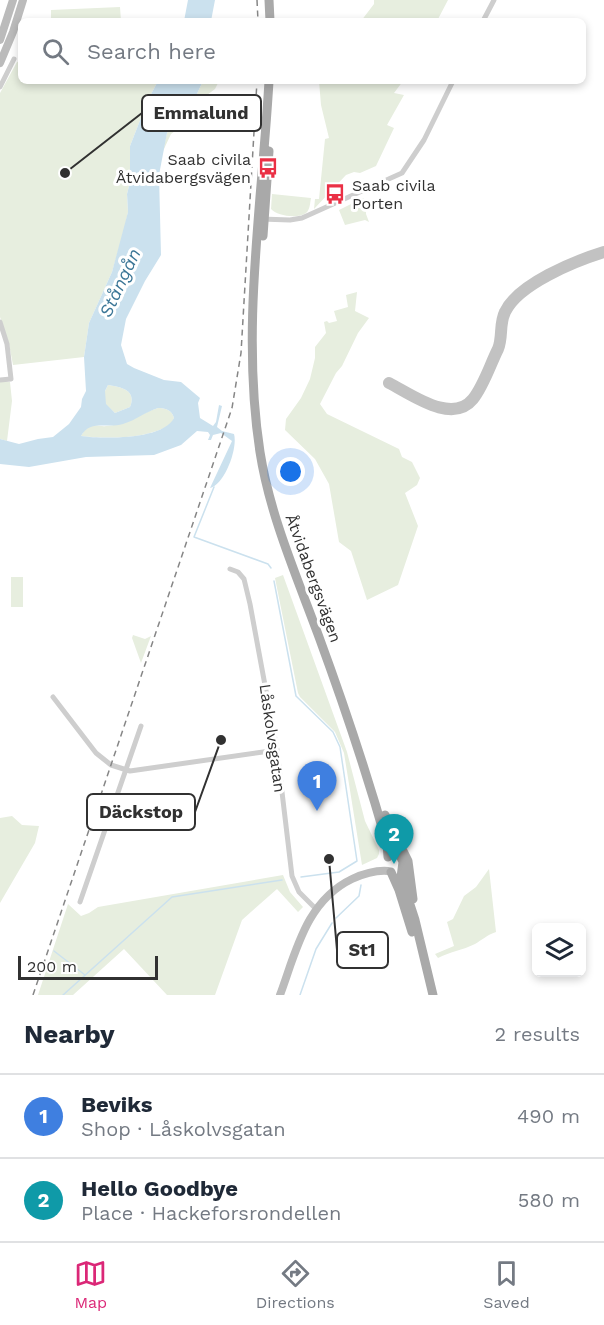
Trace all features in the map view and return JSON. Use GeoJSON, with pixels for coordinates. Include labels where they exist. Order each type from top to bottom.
{"type":"FeatureCollection","features":[{"type":"Feature","properties":{"kind":"main road"},"geometry":{"type":"LineString","coordinates":[[269,0],[270,18]]}},
{"type":"Feature","properties":{"kind":"main road","name":"Åtvidabergsvägen"},"geometry":{"type":"LineString","coordinates":[[269,84],[262,219],[255,295],[253,383],[264,473],[281,532],[351,724],[387,844],[387,859]]}},
{"type":"Feature","properties":{"kind":"main road","name":"Åtvidabergsvägen"},"geometry":{"type":"LineString","coordinates":[[351,724],[359,739],[399,856]]}},
{"type":"Feature","properties":{"kind":"main road","name":"Åtvidabergsvägen"},"geometry":{"type":"LineString","coordinates":[[385,815],[408,861],[415,920]]}},
{"type":"Feature","properties":{"kind":"main road"},"geometry":{"type":"LineString","coordinates":[[389,871],[397,872],[401,868],[403,862],[399,856],[394,855],[387,859],[385,865],[403,903],[428,995]]}},
{"type":"Feature","properties":{"kind":"main road","name":"Åtvidabergsvägen"},"geometry":{"type":"LineString","coordinates":[[401,868],[401,877],[415,920],[433,995]]}},
{"type":"Feature","properties":{"kind":"street"},"geometry":{"type":"LineString","coordinates":[[0,40],[13,0]]}},
{"type":"Feature","properties":{"kind":"street"},"geometry":{"type":"LineString","coordinates":[[0,63],[23,0]]}},
{"type":"Feature","properties":{"kind":"street"},"geometry":{"type":"LineString","coordinates":[[485,18],[494,0]]}},
{"type":"Feature","properties":{"kind":"street"},"geometry":{"type":"LineString","coordinates":[[0,87],[14,59]]}},
{"type":"Feature","properties":{"kind":"street"},"geometry":{"type":"LineString","coordinates":[[262,219],[302,218],[402,173],[424,140],[452,84]]}},
{"type":"Feature","properties":{"kind":"street"},"geometry":{"type":"LineString","coordinates":[[0,322],[7,344],[11,379],[0,380]]}},
{"type":"Feature","properties":{"kind":"street","name":"Låskolvsgatan"},"geometry":{"type":"LineString","coordinates":[[230,569],[241,575],[246,584],[260,651],[277,750],[292,876],[299,892],[315,909]]}},
{"type":"Feature","properties":{"kind":"street"},"geometry":{"type":"LineString","coordinates":[[53,697],[96,753],[106,762],[126,769],[137,771],[277,750]]}},
{"type":"Feature","properties":{"kind":"street"},"geometry":{"type":"LineString","coordinates":[[80,902],[141,726]]}},
{"type":"Feature","properties":{"kind":"street"},"geometry":{"type":"LineString","coordinates":[[280,995],[306,926],[315,909],[332,892],[387,859]]}},
{"type":"Feature","properties":{"kind":"street"},"geometry":{"type":"LineString","coordinates":[[365,874],[389,871]]}},
{"type":"Feature","properties":{"kind":"green space"},"geometry":{"type":"Polygon","coordinates":[[[374,0],[448,0],[439,18],[363,18],[374,4],[374,0]]]}},
{"type":"Feature","properties":{"kind":"green space"},"geometry":{"type":"Polygon","coordinates":[[[120,7],[121,18],[51,18],[51,10],[120,7]]]}},
{"type":"Feature","properties":{"kind":"green space"},"geometry":{"type":"Polygon","coordinates":[[[17,62],[18,84],[156,84],[130,146],[128,212],[124,231],[112,272],[89,323],[84,357],[13,365],[0,317],[0,93],[17,62]]]}},
{"type":"Feature","properties":{"kind":"green space"},"geometry":{"type":"Polygon","coordinates":[[[202,84],[218,84],[207,95],[199,113],[171,134],[163,151],[167,133],[194,100],[202,84]]]}},
{"type":"Feature","properties":{"kind":"green space"},"geometry":{"type":"Polygon","coordinates":[[[319,84],[401,84],[394,93],[404,95],[387,125],[394,128],[376,166],[360,173],[354,172],[346,175],[314,209],[315,199],[319,199],[325,139],[329,138],[321,105],[319,84]]]}},
{"type":"Feature","properties":{"kind":"green space"},"geometry":{"type":"Polygon","coordinates":[[[272,194],[311,198],[308,210],[298,216],[278,213],[271,209],[272,194]]]}},
{"type":"Feature","properties":{"kind":"green space"},"geometry":{"type":"Polygon","coordinates":[[[363,198],[366,200],[366,214],[369,222],[365,220],[345,225],[339,210],[363,198]]]}},
{"type":"Feature","properties":{"kind":"green space"},"geometry":{"type":"Polygon","coordinates":[[[357,292],[355,311],[369,318],[358,333],[320,404],[327,414],[399,449],[402,457],[412,462],[420,478],[417,485],[405,493],[418,526],[398,585],[367,600],[351,551],[339,542],[329,484],[315,459],[285,430],[286,419],[301,398],[310,379],[315,347],[326,333],[324,322],[337,321],[334,311],[348,307],[346,295],[357,292]]]}},
{"type":"Feature","properties":{"kind":"green space"},"geometry":{"type":"Polygon","coordinates":[[[0,382],[10,382],[12,401],[7,441],[0,439],[0,382]]]}},
{"type":"Feature","properties":{"kind":"green space"},"geometry":{"type":"Polygon","coordinates":[[[108,385],[123,388],[130,393],[132,401],[130,407],[115,413],[105,404],[105,391],[108,385]]]}},
{"type":"Feature","properties":{"kind":"green space"},"geometry":{"type":"Polygon","coordinates":[[[158,408],[170,411],[174,418],[171,425],[161,430],[127,437],[81,436],[89,427],[113,425],[158,408]]]}},
{"type":"Feature","properties":{"kind":"green space"},"geometry":{"type":"Polygon","coordinates":[[[283,575],[347,752],[365,821],[379,850],[377,858],[362,865],[344,753],[335,732],[298,693],[275,578],[283,575]]]}},
{"type":"Feature","properties":{"kind":"green space"},"geometry":{"type":"Polygon","coordinates":[[[11,577],[23,577],[23,607],[11,607],[11,577]]]}},
{"type":"Feature","properties":{"kind":"green space"},"geometry":{"type":"Polygon","coordinates":[[[133,635],[145,639],[151,636],[141,663],[132,638],[133,635]]]}},
{"type":"Feature","properties":{"kind":"green space"},"geometry":{"type":"Polygon","coordinates":[[[12,816],[22,825],[39,826],[35,843],[0,903],[0,818],[12,816]]]}},
{"type":"Feature","properties":{"kind":"green space"},"geometry":{"type":"Polygon","coordinates":[[[489,869],[496,932],[475,944],[438,958],[435,954],[454,946],[447,922],[453,919],[464,896],[476,887],[489,869]]]}},
{"type":"Feature","properties":{"kind":"green space"},"geometry":{"type":"Polygon","coordinates":[[[283,875],[290,892],[303,907],[298,912],[277,889],[242,920],[215,995],[167,995],[124,949],[73,995],[38,995],[68,904],[81,916],[98,907],[283,875]]]}},
{"type":"Feature","properties":{"kind":"water"},"geometry":{"type":"Polygon","coordinates":[[[188,0],[215,0],[212,18],[185,18],[188,0]]]}},
{"type":"Feature","properties":{"kind":"water","name":"Stångån"},"geometry":{"type":"Polygon","coordinates":[[[156,84],[202,84],[194,100],[167,133],[159,175],[161,255],[126,319],[121,345],[127,364],[164,380],[181,382],[200,398],[198,403],[200,418],[213,426],[219,405],[222,406],[217,427],[234,434],[234,448],[221,480],[210,488],[232,441],[221,433],[213,435],[211,440],[208,440],[210,435],[208,432],[197,431],[181,445],[154,455],[86,457],[29,467],[0,464],[0,439],[19,444],[53,437],[69,424],[81,407],[86,391],[84,357],[89,323],[112,272],[128,212],[130,146],[156,84]],[[108,385],[105,391],[106,404],[115,413],[130,407],[132,401],[130,393],[123,388],[108,385]],[[158,408],[123,424],[94,426],[81,436],[103,438],[158,431],[174,418],[172,413],[158,408]]]}},
{"type":"Feature","properties":{"kind":"waterway"},"geometry":{"type":"LineString","coordinates":[[214,487],[194,537],[268,564],[271,568]]}},
{"type":"Feature","properties":{"kind":"waterway"},"geometry":{"type":"LineString","coordinates":[[274,581],[296,696],[333,732],[340,747],[357,861],[339,872],[301,877]]}},
{"type":"Feature","properties":{"kind":"waterway"},"geometry":{"type":"LineString","coordinates":[[63,995],[172,897],[282,880]]}},
{"type":"Feature","properties":{"kind":"waterway"},"geometry":{"type":"LineString","coordinates":[[336,918],[359,896],[361,885]]}},
{"type":"Feature","properties":{"kind":"waterway"},"geometry":{"type":"LineString","coordinates":[[300,995],[316,949],[332,923]]}},
{"type":"Feature","properties":{"kind":"waterway"},"geometry":{"type":"LineString","coordinates":[[54,951],[85,975]]}},
{"type":"Feature","properties":{"kind":"taxiway"},"geometry":{"type":"LineString","coordinates":[[389,383],[431,405],[454,409],[464,406],[473,399],[487,375],[499,344],[503,317],[512,302],[522,292],[548,275],[604,252]]}},
{"type":"Feature","properties":{"kind":"railway"},"geometry":{"type":"LineString","coordinates":[[257,0],[258,18]]}},
{"type":"Feature","properties":{"kind":"railway"},"geometry":{"type":"LineString","coordinates":[[33,995],[232,408],[241,353],[257,84]]}},
{"type":"Feature","properties":{"kind":"place","name":"Saab civila Åtvidabergsvägen"},"geometry":{"type":"Point","coordinates":[268,168]}},
{"type":"Feature","properties":{"kind":"place","name":"Emmalund"},"geometry":{"type":"Point","coordinates":[65,173]}},
{"type":"Feature","properties":{"kind":"place","name":"Saab civila Porten"},"geometry":{"type":"Point","coordinates":[335,194]}},
{"type":"Feature","properties":{"kind":"place","name":"Däckstop"},"geometry":{"type":"Point","coordinates":[221,740]}},
{"type":"Feature","properties":{"kind":"place","name":"Beviks"},"geometry":{"type":"Point","coordinates":[317,811]}},
{"type":"Feature","properties":{"kind":"place","name":"St1"},"geometry":{"type":"Point","coordinates":[329,859]}},
{"type":"Feature","properties":{"kind":"place","name":"Hello Goodbye"},"geometry":{"type":"Point","coordinates":[394,864]}}]}
